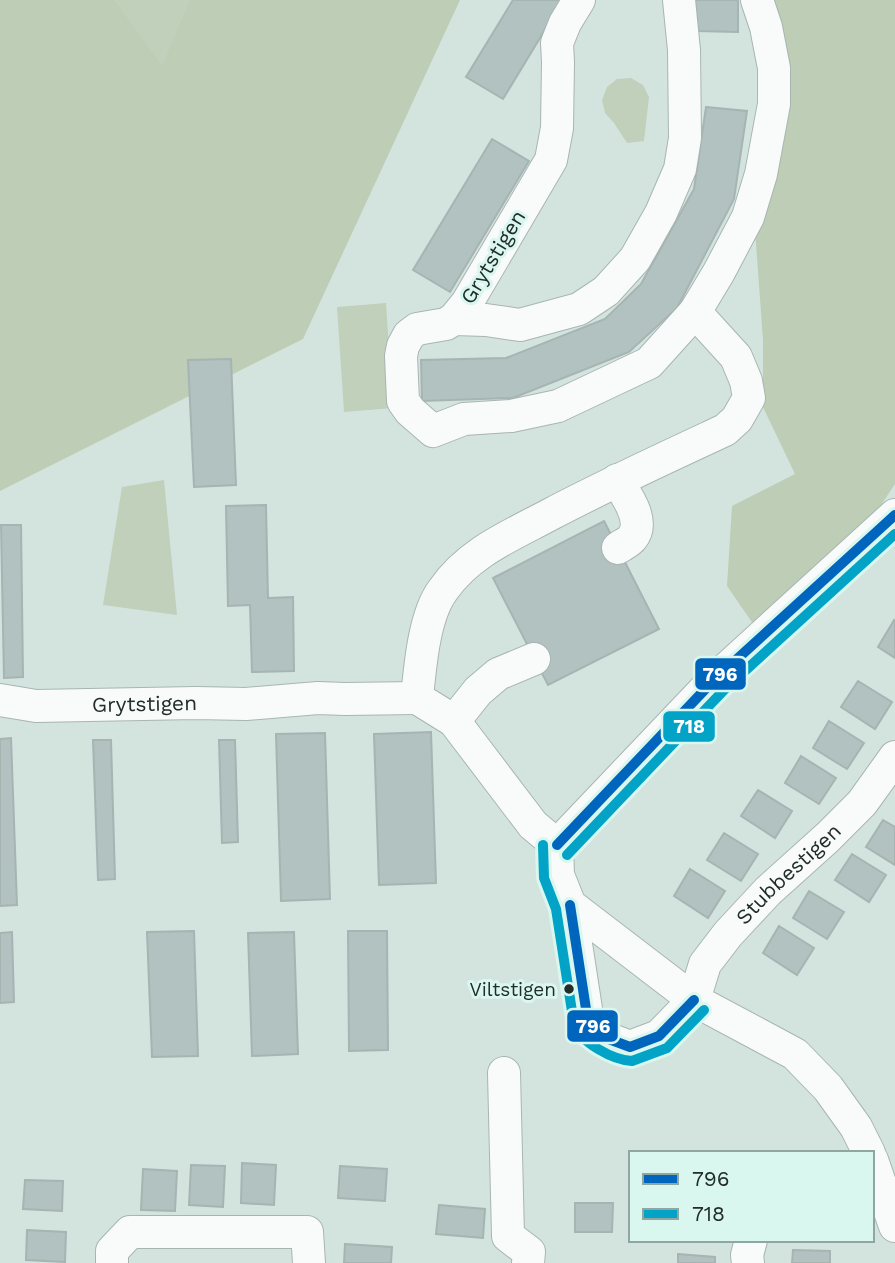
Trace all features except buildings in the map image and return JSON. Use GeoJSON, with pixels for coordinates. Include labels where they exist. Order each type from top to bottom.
{"type":"FeatureCollection","features":[{"type":"Feature","properties":{"kind":"street","name":"Grytstigen"},"geometry":{"type":"LineString","coordinates":[[579,0],[557,43],[557,128],[551,160],[467,303],[454,319],[446,324],[416,329],[403,346],[403,401],[410,411],[433,431],[464,419],[512,416],[558,406],[649,363],[695,312],[748,217],[761,174],[774,104],[774,68],[766,27],[757,0]]}},
{"type":"Feature","properties":{"kind":"street"},"geometry":{"type":"LineString","coordinates":[[454,319],[520,325],[579,309],[606,291],[635,259],[661,213],[680,169],[685,138],[684,50],[679,0]]}},
{"type":"Feature","properties":{"kind":"street"},"geometry":{"type":"LineString","coordinates":[[557,845],[533,825],[454,721],[417,698],[428,624],[441,592],[454,575],[482,550],[617,480],[725,430],[737,419],[749,398],[746,381],[736,356],[695,312]]}},
{"type":"Feature","properties":{"kind":"street"},"geometry":{"type":"LineString","coordinates":[[617,480],[632,506],[637,524],[632,538],[618,548]]}},
{"type":"Feature","properties":{"kind":"street"},"geometry":{"type":"LineString","coordinates":[[694,1000],[659,1036],[630,1047],[606,1038],[588,1022],[570,905],[558,875],[557,845],[714,680],[895,515]]}},
{"type":"Feature","properties":{"kind":"street"},"geometry":{"type":"LineString","coordinates":[[454,721],[478,691],[498,674],[534,659]]}},
{"type":"Feature","properties":{"kind":"street","name":"Grytstigen"},"geometry":{"type":"LineString","coordinates":[[0,700],[36,706],[246,704],[318,698],[417,698]]}},
{"type":"Feature","properties":{"kind":"street","name":"Stubbestigen"},"geometry":{"type":"LineString","coordinates":[[694,1000],[705,964],[728,934],[768,891],[862,803],[895,757]]}},
{"type":"Feature","properties":{"kind":"street"},"geometry":{"type":"LineString","coordinates":[[570,905],[694,1000],[795,1054],[828,1088],[856,1127],[868,1151]]}},
{"type":"Feature","properties":{"kind":"street"},"geometry":{"type":"LineString","coordinates":[[504,1073],[508,1236],[528,1257]]}},
{"type":"Feature","properties":{"kind":"street"},"geometry":{"type":"LineString","coordinates":[[874,1166],[895,1226]]}},
{"type":"Feature","properties":{"kind":"street"},"geometry":{"type":"LineString","coordinates":[[112,1263],[112,1251],[130,1232],[307,1231],[309,1263]]}},
{"type":"Feature","properties":{"kind":"street"},"geometry":{"type":"LineString","coordinates":[[748,1263],[750,1242]]}},
{"type":"Feature","properties":{"kind":"green space"},"geometry":{"type":"Polygon","coordinates":[[[0,0],[115,0],[162,66],[189,0],[460,0],[303,339],[0,491],[0,0]]]}},
{"type":"Feature","properties":{"kind":"green space"},"geometry":{"type":"Polygon","coordinates":[[[115,0],[189,0],[162,67],[115,0]]]}},
{"type":"Feature","properties":{"kind":"green space"},"geometry":{"type":"Polygon","coordinates":[[[769,0],[895,0],[895,484],[873,517],[758,631],[727,586],[732,506],[795,474],[763,407],[763,340],[755,230],[769,0]]]}},
{"type":"Feature","properties":{"kind":"green space"},"geometry":{"type":"Polygon","coordinates":[[[631,78],[643,85],[649,97],[644,141],[627,143],[605,113],[602,100],[607,87],[617,79],[631,78]]]}},
{"type":"Feature","properties":{"kind":"green space"},"geometry":{"type":"Polygon","coordinates":[[[386,303],[393,408],[344,412],[337,307],[386,303]]]}},
{"type":"Feature","properties":{"kind":"green space"},"geometry":{"type":"Polygon","coordinates":[[[164,480],[177,615],[103,605],[122,487],[164,480]]]}},
{"type":"Feature","properties":{"kind":"transit line","name":"796"},"geometry":{"type":"LineString","coordinates":[[557,845],[714,680],[895,515]]}},
{"type":"Feature","properties":{"kind":"transit line","name":"718"},"geometry":{"type":"LineString","coordinates":[[567,855],[724,690],[895,534]]}},
{"type":"Feature","properties":{"kind":"transit line","name":"718"},"geometry":{"type":"LineString","coordinates":[[543,845],[544,878],[556,909],[574,1024],[583,1038],[607,1054],[632,1061],[667,1048],[704,1010]]}},
{"type":"Feature","properties":{"kind":"transit line","name":"796"},"geometry":{"type":"LineString","coordinates":[[570,905],[588,1022],[606,1038],[630,1047],[659,1036],[694,1000]]}},
{"type":"Feature","properties":{"kind":"place","name":"Viltstigen"},"geometry":{"type":"Point","coordinates":[569,989]}}]}
